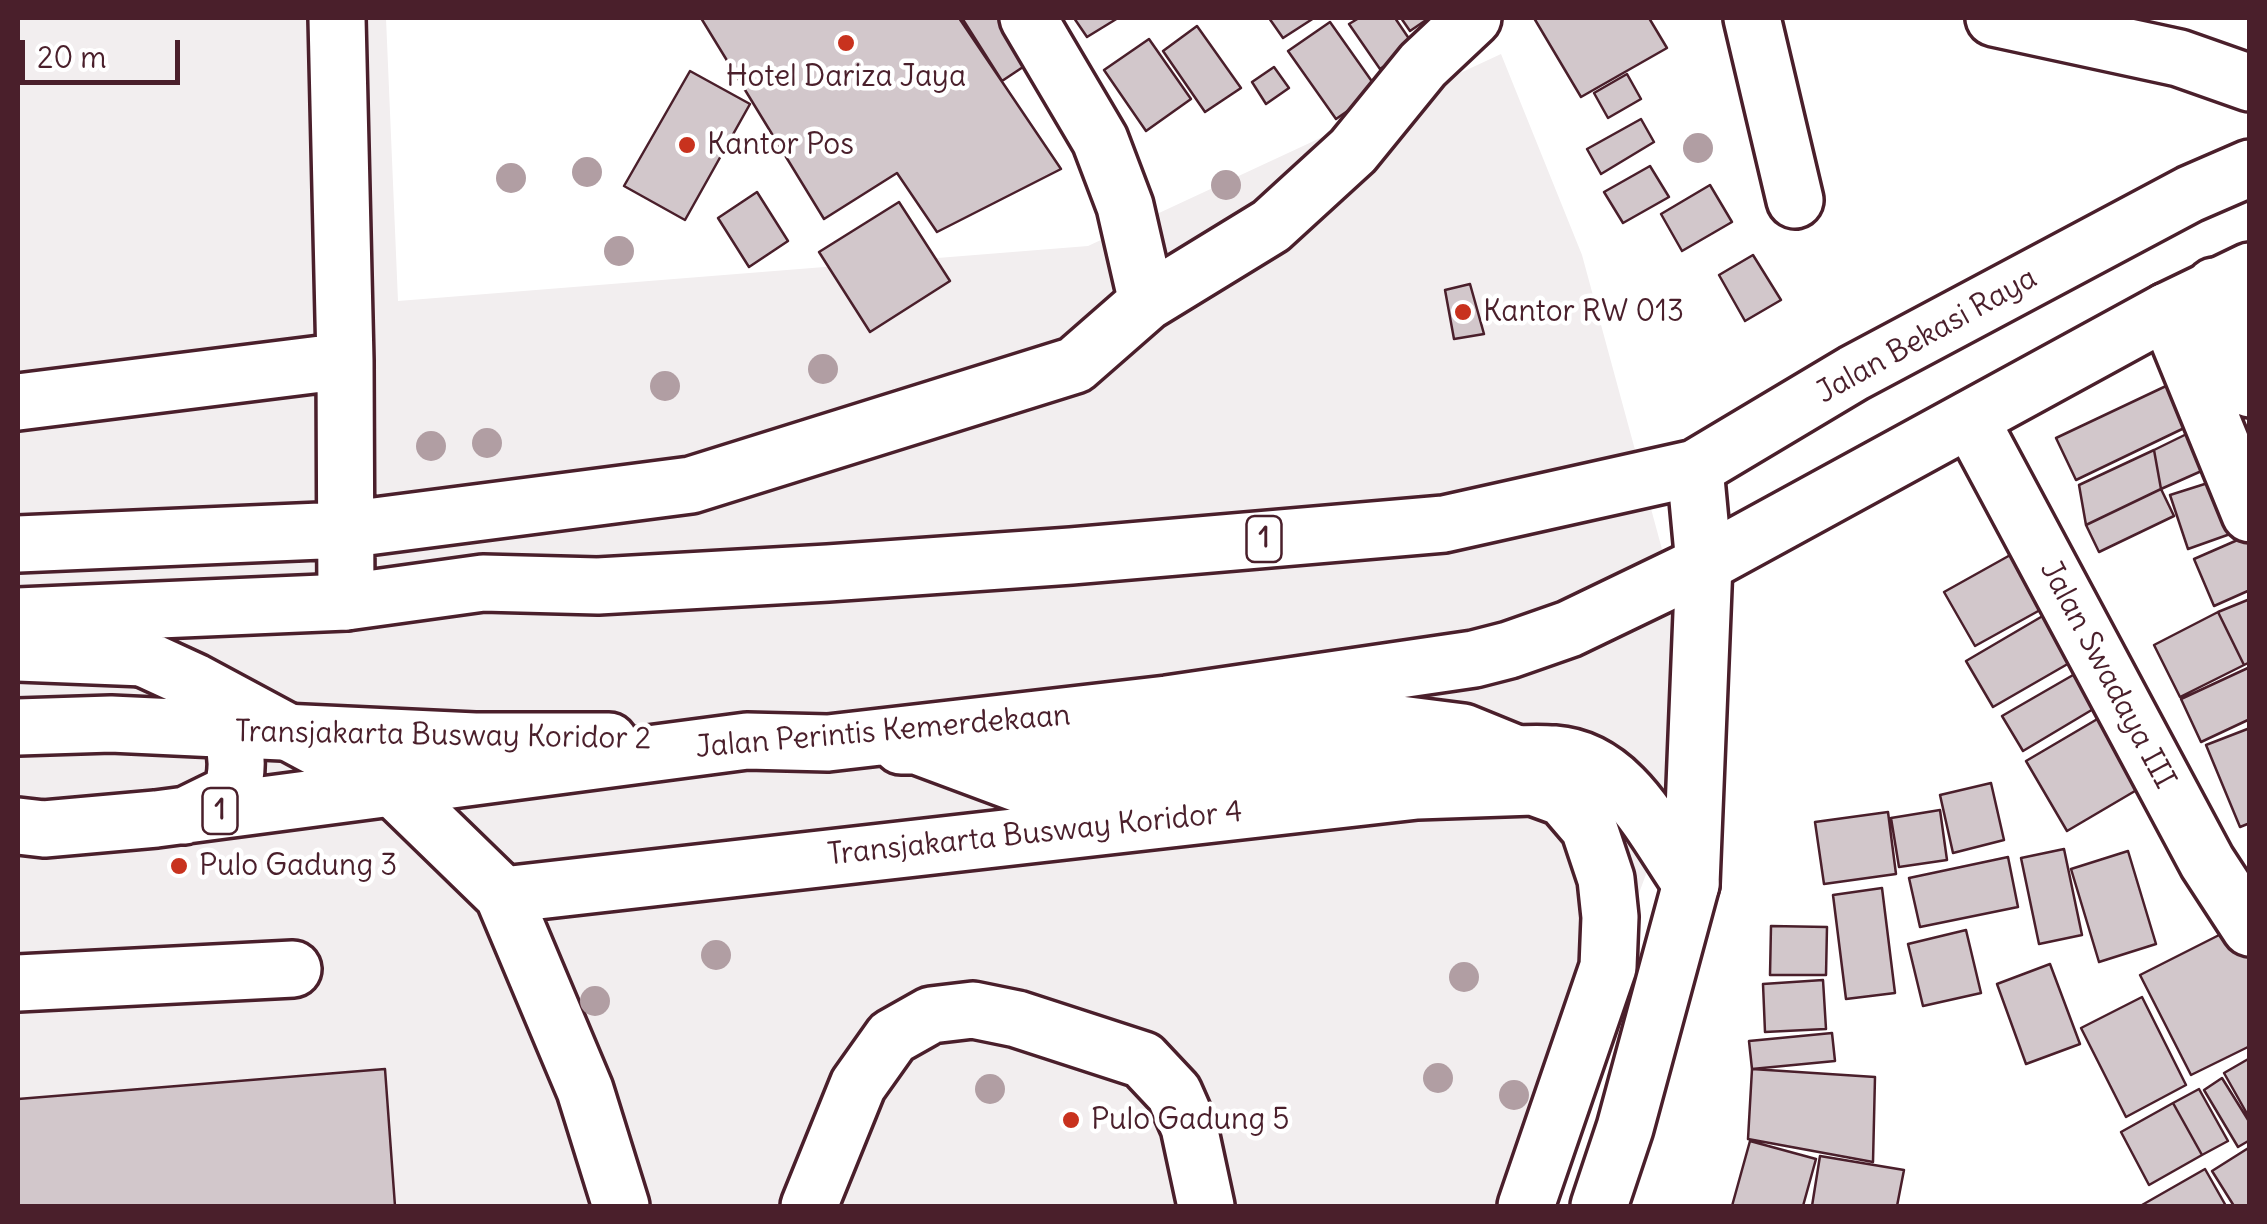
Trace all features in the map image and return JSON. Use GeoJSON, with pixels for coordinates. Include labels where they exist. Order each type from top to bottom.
{"type":"FeatureCollection","features":[{"type":"Feature","properties":{"kind":"main road"},"geometry":{"type":"LineString","coordinates":[[337,18],[346,360],[346,602]]}},
{"type":"Feature","properties":{"kind":"main road"},"geometry":{"type":"LineString","coordinates":[[1028,18],[1100,140],[1125,206],[1147,302]]}},
{"type":"Feature","properties":{"kind":"main road"},"geometry":{"type":"LineString","coordinates":[[18,544],[344,530],[691,486],[1075,365],[1147,302],[1259,235],[1312,190],[1352,151],[1423,66],[1472,18]]}},
{"type":"Feature","properties":{"kind":"main road"},"geometry":{"type":"LineString","coordinates":[[1752,18],[1795,200]]}},
{"type":"Feature","properties":{"kind":"main road"},"geometry":{"type":"LineString","coordinates":[[1994,18],[2179,58],[2250,83]]}},
{"type":"Feature","properties":{"kind":"main road","name":"Jalan Bekasi Raya"},"geometry":{"type":"LineString","coordinates":[[1695,468],[1854,373],[2190,194],[2250,168]]}},
{"type":"Feature","properties":{"kind":"main road"},"geometry":{"type":"LineString","coordinates":[[1704,564],[2210,289]]}},
{"type":"Feature","properties":{"kind":"main road"},"geometry":{"type":"LineString","coordinates":[[2210,289],[2250,389]]}},
{"type":"Feature","properties":{"kind":"main road"},"geometry":{"type":"LineString","coordinates":[[2210,289],[2250,514]]}},
{"type":"Feature","properties":{"kind":"main road"},"geometry":{"type":"LineString","coordinates":[[18,402],[346,360]]}},
{"type":"Feature","properties":{"kind":"main road","name":"Jalan Swadaya III"},"geometry":{"type":"LineString","coordinates":[[1970,418],[2208,862],[2250,928]]}},
{"type":"Feature","properties":{"kind":"main road"},"geometry":{"type":"LineString","coordinates":[[1599,1206],[1691,884],[1704,564],[1695,468]]}},
{"type":"Feature","properties":{"kind":"main road","name":"1"},"geometry":{"type":"LineString","coordinates":[[28,628],[346,602],[483,583],[598,586],[809,574],[1444,524],[1695,468]]}},
{"type":"Feature","properties":{"kind":"main road","name":"Jalan Perintis Kemerdekaan"},"geometry":{"type":"LineString","coordinates":[[828,744],[1166,704],[1474,659],[1568,629],[1704,564]]}},
{"type":"Feature","properties":{"kind":"main road"},"geometry":{"type":"LineString","coordinates":[[28,628],[146,658],[195,682],[257,731],[394,789],[503,895],[585,1090],[621,1206]]}},
{"type":"Feature","properties":{"kind":"main road","name":"Transjakarta Busway Koridor 2"},"geometry":{"type":"LineString","coordinates":[[18,727],[111,724],[476,741],[747,741],[917,746],[1019,784],[1558,754],[1603,769],[1631,795],[1691,884]]}},
{"type":"Feature","properties":{"kind":"main road"},"geometry":{"type":"LineString","coordinates":[[183,816],[231,793],[237,760],[230,741],[257,731]]}},
{"type":"Feature","properties":{"kind":"main road","name":"Jalan Perintis Kemerdekaan"},"geometry":{"type":"LineString","coordinates":[[26,831],[183,816],[747,741]]}},
{"type":"Feature","properties":{"kind":"main road"},"geometry":{"type":"LineString","coordinates":[[1517,754],[1536,766],[1589,828],[1606,879],[1610,917],[1608,966],[1526,1206]]}},
{"type":"Feature","properties":{"kind":"main road","name":"Transjakarta Busway Koridor 4"},"geometry":{"type":"LineString","coordinates":[[503,895],[1417,791],[1532,787],[1566,798]]}},
{"type":"Feature","properties":{"kind":"main road"},"geometry":{"type":"LineString","coordinates":[[18,983],[292,970]]}},
{"type":"Feature","properties":{"kind":"main road"},"geometry":{"type":"LineString","coordinates":[[810,1206],[858,1085],[892,1038],[932,1015],[973,1010],[1017,1019],[1144,1060],[1174,1093],[1188,1128],[1206,1206]]}},
{"type":"Feature","properties":{"kind":"shaded area"},"geometry":{"type":"Polygon","coordinates":[[[18,18],[386,18],[398,301],[1088,246],[1501,54],[1582,255],[1706,711],[1524,1206],[18,1206],[18,18]]]}},
{"type":"Feature","properties":{"kind":"building"},"geometry":{"type":"Polygon","coordinates":[[[701,18],[959,18],[1061,169],[937,232],[897,173],[824,219],[701,18]]]}},
{"type":"Feature","properties":{"kind":"building"},"geometry":{"type":"Polygon","coordinates":[[[962,18],[1021,18],[1044,53],[1002,81],[962,18]]]}},
{"type":"Feature","properties":{"kind":"building"},"geometry":{"type":"Polygon","coordinates":[[[1074,18],[1118,18],[1087,37],[1074,18]]]}},
{"type":"Feature","properties":{"kind":"building"},"geometry":{"type":"Polygon","coordinates":[[[1269,18],[1314,18],[1283,38],[1269,18]]]}},
{"type":"Feature","properties":{"kind":"building"},"geometry":{"type":"Polygon","coordinates":[[[1359,18],[1395,18],[1414,46],[1380,69],[1349,24],[1359,18]]]}},
{"type":"Feature","properties":{"kind":"building"},"geometry":{"type":"Polygon","coordinates":[[[1401,18],[1429,18],[1410,31],[1401,18]]]}},
{"type":"Feature","properties":{"kind":"building"},"geometry":{"type":"Polygon","coordinates":[[[1534,18],[1649,18],[1667,48],[1581,97],[1534,18]]]}},
{"type":"Feature","properties":{"kind":"building"},"geometry":{"type":"Polygon","coordinates":[[[1330,22],[1378,90],[1336,119],[1288,51],[1330,22]]]}},
{"type":"Feature","properties":{"kind":"building"},"geometry":{"type":"Polygon","coordinates":[[[1197,26],[1241,88],[1205,112],[1163,51],[1197,26]]]}},
{"type":"Feature","properties":{"kind":"building"},"geometry":{"type":"Polygon","coordinates":[[[1149,39],[1191,99],[1146,131],[1104,70],[1149,39]]]}},
{"type":"Feature","properties":{"kind":"building"},"geometry":{"type":"Polygon","coordinates":[[[1274,67],[1289,88],[1266,104],[1252,82],[1274,67]]]}},
{"type":"Feature","properties":{"kind":"building","name":"Kantor Pos"},"geometry":{"type":"Polygon","coordinates":[[[690,71],[750,104],[685,220],[624,186],[690,71]]]}},
{"type":"Feature","properties":{"kind":"building"},"geometry":{"type":"Polygon","coordinates":[[[1627,74],[1641,99],[1608,118],[1594,93],[1627,74]]]}},
{"type":"Feature","properties":{"kind":"building"},"geometry":{"type":"Polygon","coordinates":[[[1641,119],[1654,142],[1601,174],[1587,149],[1641,119]]]}},
{"type":"Feature","properties":{"kind":"building"},"geometry":{"type":"Polygon","coordinates":[[[1650,166],[1669,197],[1623,223],[1604,192],[1650,166]]]}},
{"type":"Feature","properties":{"kind":"building"},"geometry":{"type":"Polygon","coordinates":[[[1710,185],[1732,222],[1682,251],[1661,214],[1710,185]]]}},
{"type":"Feature","properties":{"kind":"building"},"geometry":{"type":"Polygon","coordinates":[[[757,192],[788,241],[749,267],[718,218],[757,192]]]}},
{"type":"Feature","properties":{"kind":"building"},"geometry":{"type":"Polygon","coordinates":[[[899,202],[950,281],[870,332],[819,252],[899,202]]]}},
{"type":"Feature","properties":{"kind":"building"},"geometry":{"type":"Polygon","coordinates":[[[1753,255],[1781,300],[1745,321],[1719,275],[1753,255]]]}},
{"type":"Feature","properties":{"kind":"building","name":"Kantor RW 013"},"geometry":{"type":"Polygon","coordinates":[[[1470,284],[1484,334],[1454,339],[1445,290],[1470,284]]]}},
{"type":"Feature","properties":{"kind":"building"},"geometry":{"type":"Polygon","coordinates":[[[2183,378],[2203,419],[2076,480],[2056,438],[2183,378]]]}},
{"type":"Feature","properties":{"kind":"building"},"geometry":{"type":"Polygon","coordinates":[[[2207,424],[2224,461],[2161,489],[2154,450],[2207,424]]]}},
{"type":"Feature","properties":{"kind":"building"},"geometry":{"type":"Polygon","coordinates":[[[2154,450],[2161,489],[2086,525],[2079,485],[2154,450]]]}},
{"type":"Feature","properties":{"kind":"building"},"geometry":{"type":"Polygon","coordinates":[[[2230,476],[2247,528],[2188,549],[2170,495],[2230,476]]]}},
{"type":"Feature","properties":{"kind":"building"},"geometry":{"type":"Polygon","coordinates":[[[2161,489],[2174,516],[2099,552],[2086,525],[2161,489]]]}},
{"type":"Feature","properties":{"kind":"building"},"geometry":{"type":"Polygon","coordinates":[[[2249,535],[2250,590],[2214,606],[2194,559],[2249,535]]]}},
{"type":"Feature","properties":{"kind":"building"},"geometry":{"type":"Polygon","coordinates":[[[2030,544],[2060,599],[1975,646],[1944,592],[2030,544]]]}},
{"type":"Feature","properties":{"kind":"building"},"geometry":{"type":"Polygon","coordinates":[[[2250,599],[2250,662],[2244,665],[2218,612],[2250,599]]]}},
{"type":"Feature","properties":{"kind":"building"},"geometry":{"type":"Polygon","coordinates":[[[2058,607],[2085,654],[1993,707],[1966,661],[2058,607]]]}},
{"type":"Feature","properties":{"kind":"building"},"geometry":{"type":"Polygon","coordinates":[[[2218,612],[2244,665],[2180,697],[2154,645],[2218,612]]]}},
{"type":"Feature","properties":{"kind":"building"},"geometry":{"type":"Polygon","coordinates":[[[2250,667],[2250,719],[2201,742],[2181,699],[2250,667]]]}},
{"type":"Feature","properties":{"kind":"building"},"geometry":{"type":"Polygon","coordinates":[[[2080,671],[2100,705],[2023,751],[2002,716],[2080,671]]]}},
{"type":"Feature","properties":{"kind":"building"},"geometry":{"type":"Polygon","coordinates":[[[2111,711],[2152,781],[2067,831],[2026,761],[2111,711]]]}},
{"type":"Feature","properties":{"kind":"building"},"geometry":{"type":"Polygon","coordinates":[[[2250,728],[2250,823],[2240,827],[2206,745],[2250,728]]]}},
{"type":"Feature","properties":{"kind":"building"},"geometry":{"type":"Polygon","coordinates":[[[1991,783],[2004,840],[1953,853],[1940,795],[1991,783]]]}},
{"type":"Feature","properties":{"kind":"building"},"geometry":{"type":"Polygon","coordinates":[[[1940,810],[1947,860],[1899,867],[1891,818],[1940,810]]]}},
{"type":"Feature","properties":{"kind":"building"},"geometry":{"type":"Polygon","coordinates":[[[1888,812],[1896,874],[1824,884],[1815,822],[1888,812]]]}},
{"type":"Feature","properties":{"kind":"building"},"geometry":{"type":"Polygon","coordinates":[[[2064,849],[2082,935],[2039,944],[2021,858],[2064,849]]]}},
{"type":"Feature","properties":{"kind":"building"},"geometry":{"type":"Polygon","coordinates":[[[2128,851],[2156,944],[2099,962],[2071,869],[2128,851]]]}},
{"type":"Feature","properties":{"kind":"building"},"geometry":{"type":"Polygon","coordinates":[[[2008,857],[2018,907],[1920,927],[1909,878],[2008,857]]]}},
{"type":"Feature","properties":{"kind":"building"},"geometry":{"type":"Polygon","coordinates":[[[1882,888],[1895,993],[1846,999],[1833,895],[1882,888]]]}},
{"type":"Feature","properties":{"kind":"building"},"geometry":{"type":"Polygon","coordinates":[[[1771,926],[1827,927],[1826,975],[1770,975],[1771,926]]]}},
{"type":"Feature","properties":{"kind":"building"},"geometry":{"type":"Polygon","coordinates":[[[2233,928],[2250,960],[2250,1046],[2191,1075],[2140,975],[2233,928]]]}},
{"type":"Feature","properties":{"kind":"building"},"geometry":{"type":"Polygon","coordinates":[[[1966,930],[1981,993],[1923,1006],[1908,944],[1966,930]]]}},
{"type":"Feature","properties":{"kind":"building"},"geometry":{"type":"Polygon","coordinates":[[[2050,964],[2080,1044],[2026,1064],[1997,984],[2050,964]]]}},
{"type":"Feature","properties":{"kind":"building"},"geometry":{"type":"Polygon","coordinates":[[[1823,980],[1826,1029],[1765,1032],[1763,984],[1823,980]]]}},
{"type":"Feature","properties":{"kind":"building"},"geometry":{"type":"Polygon","coordinates":[[[2142,997],[2186,1085],[2126,1117],[2081,1028],[2142,997]]]}},
{"type":"Feature","properties":{"kind":"building"},"geometry":{"type":"Polygon","coordinates":[[[1832,1033],[1835,1061],[1752,1069],[1749,1041],[1832,1033]]]}},
{"type":"Feature","properties":{"kind":"building"},"geometry":{"type":"Polygon","coordinates":[[[2250,1058],[2250,1119],[2224,1073],[2250,1058]]]}},
{"type":"Feature","properties":{"kind":"building"},"geometry":{"type":"Polygon","coordinates":[[[385,1069],[395,1206],[18,1206],[18,1099],[385,1069]]]}},
{"type":"Feature","properties":{"kind":"building"},"geometry":{"type":"Polygon","coordinates":[[[1752,1069],[1875,1077],[1873,1162],[1748,1139],[1752,1069]]]}},
{"type":"Feature","properties":{"kind":"building"},"geometry":{"type":"Polygon","coordinates":[[[2222,1078],[2250,1123],[2250,1140],[2238,1147],[2204,1090],[2222,1078]]]}},
{"type":"Feature","properties":{"kind":"building"},"geometry":{"type":"Polygon","coordinates":[[[2199,1089],[2228,1141],[2202,1155],[2173,1103],[2199,1089]]]}},
{"type":"Feature","properties":{"kind":"building"},"geometry":{"type":"Polygon","coordinates":[[[2173,1103],[2202,1155],[2149,1185],[2121,1132],[2173,1103]]]}},
{"type":"Feature","properties":{"kind":"building"},"geometry":{"type":"Polygon","coordinates":[[[1750,1141],[1816,1159],[1803,1206],[1732,1206],[1750,1141]]]}},
{"type":"Feature","properties":{"kind":"building"},"geometry":{"type":"Polygon","coordinates":[[[2250,1147],[2250,1206],[2234,1206],[2212,1171],[2250,1147]]]}},
{"type":"Feature","properties":{"kind":"building"},"geometry":{"type":"Polygon","coordinates":[[[1820,1156],[1904,1170],[1897,1206],[1812,1206],[1820,1156]]]}},
{"type":"Feature","properties":{"kind":"building"},"geometry":{"type":"Polygon","coordinates":[[[2205,1169],[2226,1206],[2142,1205],[2205,1169]]]}},
{"type":"Feature","properties":{"kind":"place","name":"Hotel Dariza Jaya"},"geometry":{"type":"Point","coordinates":[846,43]}},
{"type":"Feature","properties":{"kind":"place","name":"Kantor Pos"},"geometry":{"type":"Point","coordinates":[687,145]}},
{"type":"Feature","properties":{"kind":"place","name":"Kantor RW 013"},"geometry":{"type":"Point","coordinates":[1463,312]}},
{"type":"Feature","properties":{"kind":"place","name":"Pulo Gadung 3"},"geometry":{"type":"Point","coordinates":[179,866]}},
{"type":"Feature","properties":{"kind":"place","name":"Pulo Gadung 5"},"geometry":{"type":"Point","coordinates":[1071,1120]}}]}
